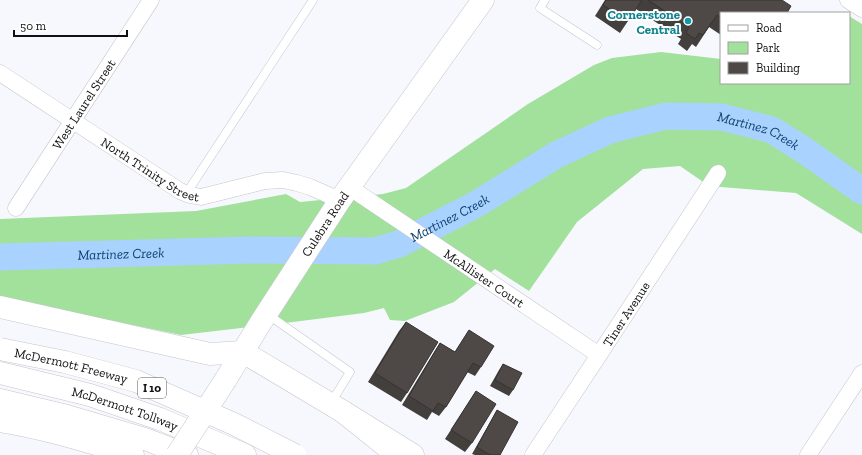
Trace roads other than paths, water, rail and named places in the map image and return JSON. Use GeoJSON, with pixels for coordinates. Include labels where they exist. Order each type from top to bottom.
{"type":"FeatureCollection","features":[{"type":"Feature","properties":{"kind":"main road","name":"Culebra Road"},"geometry":{"type":"LineString","coordinates":[[177,455],[263,318],[344,194],[483,0]]}},
{"type":"Feature","properties":{"kind":"main road"},"geometry":{"type":"LineString","coordinates":[[0,307],[210,354],[243,352],[337,407],[413,455]]}},
{"type":"Feature","properties":{"kind":"main road","name":"McDermott Freeway"},"geometry":{"type":"LineString","coordinates":[[0,348],[65,362],[136,381],[234,424],[295,455]]}},
{"type":"Feature","properties":{"kind":"main road","name":"McDermott Tollway"},"geometry":{"type":"LineString","coordinates":[[0,373],[90,394],[160,419],[245,455]]}},
{"type":"Feature","properties":{"kind":"main road","name":"McDermott Tollway"},"geometry":{"type":"LineString","coordinates":[[0,400],[67,416],[145,439],[187,455]]}},
{"type":"Feature","properties":{"kind":"main road"},"geometry":{"type":"LineString","coordinates":[[337,407],[397,455]]}},
{"type":"Feature","properties":{"kind":"main road"},"geometry":{"type":"LineString","coordinates":[[0,421],[56,433],[133,455]]}},
{"type":"Feature","properties":{"kind":"street","name":"West Laurel Street"},"geometry":{"type":"LineString","coordinates":[[16,208],[151,0]]}},
{"type":"Feature","properties":{"kind":"street"},"geometry":{"type":"LineString","coordinates":[[848,0],[862,9]]}},
{"type":"Feature","properties":{"kind":"street","name":"North Trinity Street"},"geometry":{"type":"LineString","coordinates":[[0,73],[186,194],[201,197],[265,181],[283,180],[344,194]]}},
{"type":"Feature","properties":{"kind":"street","name":"Tiner Avenue"},"geometry":{"type":"LineString","coordinates":[[533,455],[718,173]]}},
{"type":"Feature","properties":{"kind":"street","name":"McAllister Court"},"geometry":{"type":"LineString","coordinates":[[344,194],[374,203],[599,355]]}},
{"type":"Feature","properties":{"kind":"street"},"geometry":{"type":"LineString","coordinates":[[808,455],[862,373]]}},
{"type":"Feature","properties":{"kind":"lane"},"geometry":{"type":"LineString","coordinates":[[186,194],[313,0]]}},
{"type":"Feature","properties":{"kind":"lane"},"geometry":{"type":"LineString","coordinates":[[545,0],[540,8],[597,45]]}},
{"type":"Feature","properties":{"kind":"lane"},"geometry":{"type":"LineString","coordinates":[[263,318],[350,372],[337,407]]}},
{"type":"Feature","properties":{"kind":"waterway","name":"Martinez Creek"},"geometry":{"type":"LineString","coordinates":[[0,257],[250,250],[375,251],[399,244],[475,205],[556,155],[610,130],[666,116],[722,117],[772,130],[804,150],[862,191]]}},
{"type":"Feature","properties":{"kind":"place","name":"Cornerstone Central"},"geometry":{"type":"Point","coordinates":[688,21]}}]}
